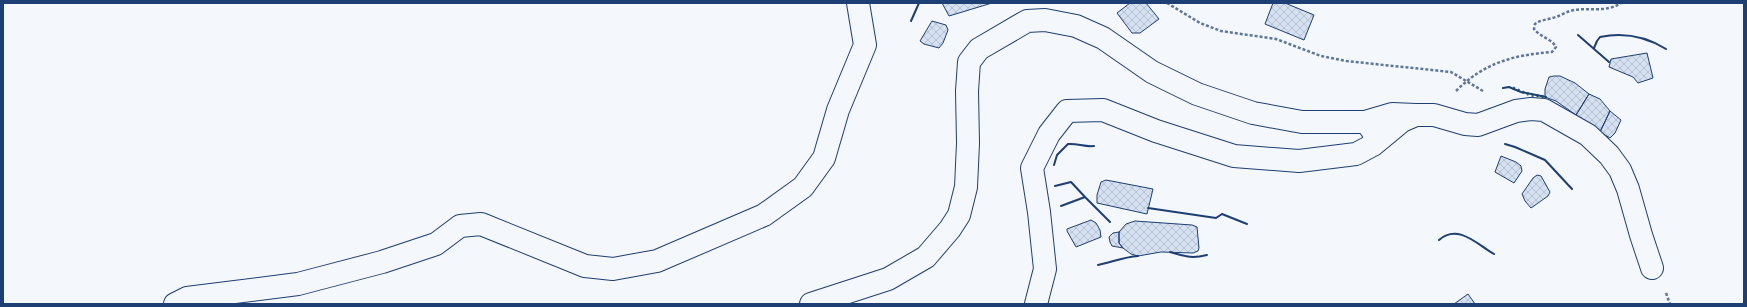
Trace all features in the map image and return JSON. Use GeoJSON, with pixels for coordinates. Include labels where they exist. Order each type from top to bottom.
{"type":"FeatureCollection","features":[{"type":"Feature","properties":{"kind":"street"},"geometry":{"type":"LineString","coordinates":[[175,304],[187,298],[298,284],[382,262],[436,244],[460,226],[471,224],[481,224],[585,266],[613,269],[657,261],[764,215],[803,187],[824,158],[838,110],[865,45],[858,3]]}},
{"type":"Feature","properties":{"kind":"street"},"geometry":{"type":"LineString","coordinates":[[811,304],[888,280],[926,258],[950,229],[959,215],[966,187],[968,143],[967,91],[969,62],[979,49],[1027,21],[1045,20],[1076,26],[1103,38],[1152,72],[1197,94],[1253,113],[1302,122],[1365,122],[1392,114],[1434,115],[1465,124],[1478,125],[1516,111],[1531,109],[1544,110],[1588,135],[1609,155],[1620,170],[1628,189],[1652,268]]}},
{"type":"Feature","properties":{"kind":"street"},"geometry":{"type":"LineString","coordinates":[[1036,304],[1045,269],[1032,168],[1049,134],[1067,111],[1103,110],[1156,131],[1234,156],[1299,161],[1356,154],[1372,145],[1402,121],[1416,115]]}},
{"type":"Feature","properties":{"kind":"street"},"geometry":{"type":"LineString","coordinates":[[1365,122],[1374,132],[1375,137],[1372,145]]}},
{"type":"Feature","properties":{"kind":"path"},"geometry":{"type":"LineString","coordinates":[[1167,3],[1200,23],[1221,31],[1276,39],[1320,56],[1346,61],[1451,72],[1488,95]]}},
{"type":"Feature","properties":{"kind":"path"},"geometry":{"type":"LineString","coordinates":[[1454,93],[1480,70],[1511,57],[1552,52],[1556,47],[1554,44],[1537,34],[1534,29],[1535,24],[1539,21],[1555,18],[1571,11],[1614,8],[1621,3]]}},
{"type":"Feature","properties":{"kind":"building"},"geometry":{"type":"Polygon","coordinates":[[[942,3],[992,3],[949,16],[942,3]]]}},
{"type":"Feature","properties":{"kind":"building"},"geometry":{"type":"Polygon","coordinates":[[[1130,3],[1146,3],[1159,19],[1140,33],[1132,33],[1117,13],[1130,3]]]}},
{"type":"Feature","properties":{"kind":"building"},"geometry":{"type":"Polygon","coordinates":[[[1273,3],[1285,3],[1314,15],[1304,40],[1265,24],[1273,3]]]}},
{"type":"Feature","properties":{"kind":"building"},"geometry":{"type":"Polygon","coordinates":[[[932,21],[946,25],[948,30],[943,43],[939,48],[924,44],[920,41],[932,21]]]}},
{"type":"Feature","properties":{"kind":"building"},"geometry":{"type":"Polygon","coordinates":[[[1647,53],[1653,78],[1638,83],[1633,77],[1609,67],[1611,59],[1647,53]]]}},
{"type":"Feature","properties":{"kind":"building"},"geometry":{"type":"Polygon","coordinates":[[[1560,76],[1575,83],[1589,94],[1576,115],[1556,101],[1545,97],[1545,89],[1549,77],[1560,76]]]}},
{"type":"Feature","properties":{"kind":"building"},"geometry":{"type":"Polygon","coordinates":[[[1589,94],[1600,99],[1610,111],[1600,132],[1576,115],[1589,94]]]}},
{"type":"Feature","properties":{"kind":"building"},"geometry":{"type":"Polygon","coordinates":[[[1610,111],[1621,120],[1615,133],[1610,138],[1600,132],[1610,111]]]}},
{"type":"Feature","properties":{"kind":"building"},"geometry":{"type":"Polygon","coordinates":[[[1501,156],[1516,162],[1521,166],[1522,171],[1514,183],[1495,172],[1501,156]]]}},
{"type":"Feature","properties":{"kind":"building"},"geometry":{"type":"Polygon","coordinates":[[[1537,175],[1541,176],[1550,192],[1548,196],[1531,208],[1525,201],[1522,194],[1533,178],[1537,175]]]}},
{"type":"Feature","properties":{"kind":"building"},"geometry":{"type":"Polygon","coordinates":[[[1106,180],[1153,189],[1147,214],[1097,203],[1097,195],[1101,182],[1106,180]]]}},
{"type":"Feature","properties":{"kind":"building"},"geometry":{"type":"Polygon","coordinates":[[[1091,220],[1096,223],[1100,230],[1101,237],[1076,247],[1067,229],[1091,220]]]}},
{"type":"Feature","properties":{"kind":"building"},"geometry":{"type":"Polygon","coordinates":[[[1135,221],[1192,225],[1197,227],[1198,251],[1193,253],[1161,252],[1138,256],[1131,254],[1119,243],[1119,232],[1126,224],[1135,221]]]}},
{"type":"Feature","properties":{"kind":"building"},"geometry":{"type":"Polygon","coordinates":[[[1119,232],[1119,243],[1123,248],[1112,246],[1110,242],[1109,237],[1113,233],[1119,232]]]}},
{"type":"Feature","properties":{"kind":"building"},"geometry":{"type":"Polygon","coordinates":[[[1468,294],[1475,304],[1454,304],[1468,294]]]}},
{"type":"Feature","properties":{"kind":"hedge"},"geometry":{"type":"LineString","coordinates":[[1513,88],[1530,95],[1546,97]]}},
{"type":"Feature","properties":{"kind":"wall"},"geometry":{"type":"LineString","coordinates":[[911,21],[919,3]]}},
{"type":"Feature","properties":{"kind":"wall"},"geometry":{"type":"LineString","coordinates":[[1578,35],[1609,62]]}},
{"type":"Feature","properties":{"kind":"wall"},"geometry":{"type":"LineString","coordinates":[[1594,48],[1600,37],[1626,35],[1642,38],[1666,49]]}},
{"type":"Feature","properties":{"kind":"wall"},"geometry":{"type":"LineString","coordinates":[[1503,88],[1509,87],[1521,92],[1546,97]]}},
{"type":"Feature","properties":{"kind":"wall"},"geometry":{"type":"LineString","coordinates":[[1054,165],[1057,155],[1068,144],[1094,146]]}},
{"type":"Feature","properties":{"kind":"wall"},"geometry":{"type":"LineString","coordinates":[[1505,144],[1545,160],[1572,189]]}},
{"type":"Feature","properties":{"kind":"wall"},"geometry":{"type":"LineString","coordinates":[[1055,186],[1071,182],[1085,197]]}},
{"type":"Feature","properties":{"kind":"wall"},"geometry":{"type":"LineString","coordinates":[[1061,206],[1085,197],[1110,222]]}},
{"type":"Feature","properties":{"kind":"wall"},"geometry":{"type":"LineString","coordinates":[[1148,208],[1216,218],[1222,214],[1247,224]]}},
{"type":"Feature","properties":{"kind":"wall"},"geometry":{"type":"LineString","coordinates":[[1439,240],[1446,235],[1461,235],[1475,241],[1494,254]]}},
{"type":"Feature","properties":{"kind":"wall"},"geometry":{"type":"LineString","coordinates":[[1170,252],[1192,257],[1207,255]]}},
{"type":"Feature","properties":{"kind":"wall"},"geometry":{"type":"LineString","coordinates":[[1098,265],[1123,258],[1138,256]]}}]}
